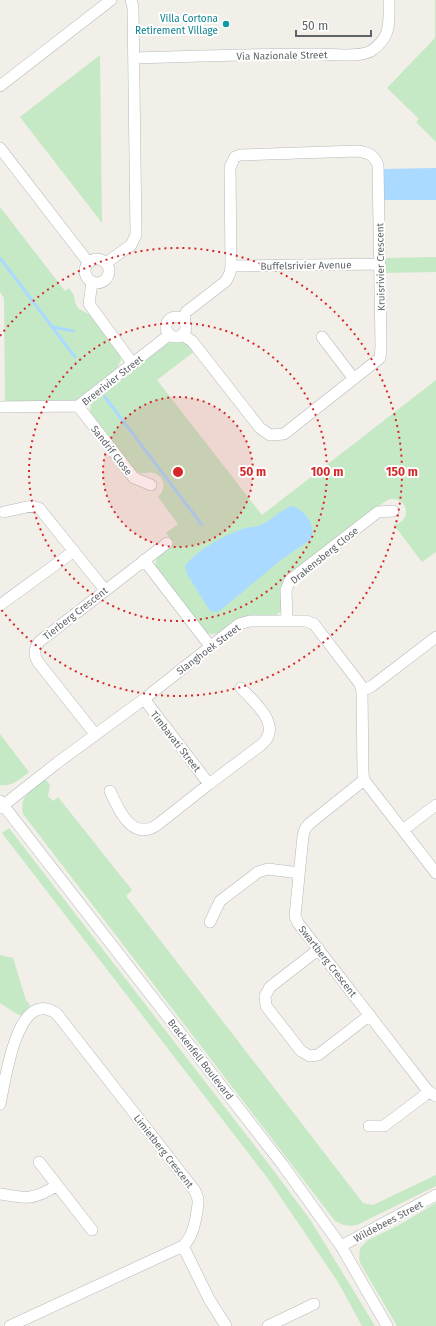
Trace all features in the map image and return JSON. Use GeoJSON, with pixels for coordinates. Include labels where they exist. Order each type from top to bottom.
{"type":"FeatureCollection","features":[{"type":"Feature","properties":{"kind":"street"},"geometry":{"type":"LineString","coordinates":[[0,86],[111,0]]}},
{"type":"Feature","properties":{"kind":"street"},"geometry":{"type":"LineString","coordinates":[[106,263],[131,245],[136,235],[133,7],[131,0]]}},
{"type":"Feature","properties":{"kind":"street","name":"Via Nazionale Street"},"geometry":{"type":"LineString","coordinates":[[134,58],[317,54],[360,55],[369,52],[377,46],[386,35],[389,28],[389,0]]}},
{"type":"Feature","properties":{"kind":"street"},"geometry":{"type":"LineString","coordinates":[[0,148],[88,262]]}},
{"type":"Feature","properties":{"kind":"street","name":"Kruisrivier Crescent"},"geometry":{"type":"LineString","coordinates":[[182,335],[192,341],[260,428],[270,435],[284,434],[380,358],[380,264],[378,165],[376,158],[371,154],[358,151],[240,155],[235,157],[230,167],[231,266]]}},
{"type":"Feature","properties":{"kind":"street"},"geometry":{"type":"LineString","coordinates":[[95,259],[106,263],[109,271],[106,279],[100,283],[92,282],[86,277],[85,273],[88,262],[95,259]]}},
{"type":"Feature","properties":{"kind":"street","name":"Buffelsrivier Avenue"},"geometry":{"type":"LineString","coordinates":[[231,266],[380,264]]}},
{"type":"Feature","properties":{"kind":"street"},"geometry":{"type":"LineString","coordinates":[[184,320],[178,317],[168,320],[166,322],[166,330],[169,335],[176,337],[182,335],[186,330],[184,320],[186,312],[226,281],[230,273],[231,266]]}},
{"type":"Feature","properties":{"kind":"street"},"geometry":{"type":"LineString","coordinates":[[92,282],[89,304],[132,364]]}},
{"type":"Feature","properties":{"kind":"street","name":"Breerivier Street"},"geometry":{"type":"LineString","coordinates":[[0,407],[78,406],[169,335]]}},
{"type":"Feature","properties":{"kind":"street"},"geometry":{"type":"LineString","coordinates":[[322,337],[354,379]]}},
{"type":"Feature","properties":{"kind":"street","name":"Sandrif Close"},"geometry":{"type":"LineString","coordinates":[[78,406],[134,478],[151,485]]}},
{"type":"Feature","properties":{"kind":"street"},"geometry":{"type":"LineString","coordinates":[[4,512],[31,506],[39,508],[105,590]]}},
{"type":"Feature","properties":{"kind":"street","name":"Drakensberg Close"},"geometry":{"type":"LineString","coordinates":[[287,621],[286,590],[290,580],[378,512],[393,511]]}},
{"type":"Feature","properties":{"kind":"street","name":"Tierberg Crescent"},"geometry":{"type":"LineString","coordinates":[[95,734],[38,662],[35,651],[40,641],[167,543]]}},
{"type":"Feature","properties":{"kind":"street"},"geometry":{"type":"LineString","coordinates":[[0,606],[74,551]]}},
{"type":"Feature","properties":{"kind":"street"},"geometry":{"type":"LineString","coordinates":[[144,560],[210,646]]}},
{"type":"Feature","properties":{"kind":"street","name":"Slanghoek Street"},"geometry":{"type":"LineString","coordinates":[[1,805],[144,699],[210,646],[244,622],[306,621],[314,624],[356,678],[362,691],[364,780]]}},
{"type":"Feature","properties":{"kind":"street"},"geometry":{"type":"LineString","coordinates":[[362,691],[372,686],[436,637]]}},
{"type":"Feature","properties":{"kind":"street"},"geometry":{"type":"LineString","coordinates":[[110,791],[116,806],[130,825],[142,830],[153,828],[260,746],[268,736],[268,721],[266,715],[241,688]]}},
{"type":"Feature","properties":{"kind":"street","name":"Timbavati Street"},"geometry":{"type":"LineString","coordinates":[[144,699],[209,784]]}},
{"type":"Feature","properties":{"kind":"street"},"geometry":{"type":"LineString","coordinates":[[364,780],[436,873]]}},
{"type":"Feature","properties":{"kind":"street","name":"Swartberg Crescent"},"geometry":{"type":"LineString","coordinates":[[364,780],[307,826],[303,836],[295,916],[298,923],[433,1094]]}},
{"type":"Feature","properties":{"kind":"street","name":"Brackenfell Boulevard"},"geometry":{"type":"LineString","coordinates":[[1,805],[282,1164],[341,1246],[387,1326]]}},
{"type":"Feature","properties":{"kind":"street"},"geometry":{"type":"LineString","coordinates":[[403,830],[436,805]]}},
{"type":"Feature","properties":{"kind":"street"},"geometry":{"type":"LineString","coordinates":[[210,922],[220,901],[258,872],[268,869],[299,873]]}},
{"type":"Feature","properties":{"kind":"street"},"geometry":{"type":"LineString","coordinates":[[319,950],[270,987],[265,996],[266,1006],[292,1040],[303,1053],[310,1056],[318,1055],[370,1015]]}},
{"type":"Feature","properties":{"kind":"street","name":"Limietberg Crescent"},"geometry":{"type":"LineString","coordinates":[[0,1104],[12,1047],[22,1026],[28,1016],[34,1011],[44,1008],[53,1011],[62,1020],[197,1195],[198,1204],[192,1234],[183,1246]]}},
{"type":"Feature","properties":{"kind":"street"},"geometry":{"type":"LineString","coordinates":[[369,1126],[384,1126],[433,1094]]}},
{"type":"Feature","properties":{"kind":"street"},"geometry":{"type":"LineString","coordinates":[[39,1162],[92,1230]]}},
{"type":"Feature","properties":{"kind":"street"},"geometry":{"type":"LineString","coordinates":[[0,1194],[24,1198],[34,1197],[43,1194],[57,1185]]}},
{"type":"Feature","properties":{"kind":"street","name":"Wildebees Street"},"geometry":{"type":"LineString","coordinates":[[341,1246],[436,1195]]}},
{"type":"Feature","properties":{"kind":"street"},"geometry":{"type":"LineString","coordinates":[[10,1326],[183,1246],[209,1299],[226,1326]]}},
{"type":"Feature","properties":{"kind":"street"},"geometry":{"type":"LineString","coordinates":[[268,1326],[314,1304]]}},
{"type":"Feature","properties":{"kind":"green space"},"geometry":{"type":"Polygon","coordinates":[[[435,0],[436,142],[416,122],[419,119],[387,88],[435,38],[435,0]]]}},
{"type":"Feature","properties":{"kind":"green space"},"geometry":{"type":"Polygon","coordinates":[[[100,55],[102,223],[20,117],[100,55]]]}},
{"type":"Feature","properties":{"kind":"green space"},"geometry":{"type":"Polygon","coordinates":[[[0,207],[65,291],[69,288],[74,295],[75,303],[79,309],[90,315],[119,354],[121,360],[117,368],[76,400],[5,402],[4,298],[0,292],[0,207]]]}},
{"type":"Feature","properties":{"kind":"green space"},"geometry":{"type":"Polygon","coordinates":[[[436,257],[436,272],[384,273],[384,258],[436,257]]]}},
{"type":"Feature","properties":{"kind":"green space"},"geometry":{"type":"Polygon","coordinates":[[[173,342],[186,343],[195,351],[157,380],[262,515],[436,380],[436,552],[422,562],[394,525],[404,518],[406,508],[399,500],[387,500],[287,577],[284,601],[279,613],[267,617],[241,618],[216,634],[206,632],[156,568],[156,560],[158,557],[174,543],[166,533],[178,524],[158,497],[163,488],[161,478],[154,473],[137,473],[90,413],[91,402],[166,344],[173,342]]]}},
{"type":"Feature","properties":{"kind":"green space"},"geometry":{"type":"Polygon","coordinates":[[[0,734],[29,772],[16,782],[8,785],[0,785],[0,734]]]}},
{"type":"Feature","properties":{"kind":"green space"},"geometry":{"type":"Polygon","coordinates":[[[45,779],[50,785],[48,796],[53,801],[58,797],[132,890],[126,896],[363,1203],[373,1205],[436,1175],[436,1186],[357,1225],[351,1226],[335,1221],[23,814],[22,807],[25,797],[45,779]]]}},
{"type":"Feature","properties":{"kind":"green space"},"geometry":{"type":"Polygon","coordinates":[[[9,828],[311,1221],[375,1326],[362,1326],[338,1282],[269,1180],[2,833],[9,828]]]}},
{"type":"Feature","properties":{"kind":"green space"},"geometry":{"type":"Polygon","coordinates":[[[0,955],[13,958],[26,1000],[30,1005],[22,1016],[0,1003],[0,955]]]}},
{"type":"Feature","properties":{"kind":"green space"},"geometry":{"type":"Polygon","coordinates":[[[436,1203],[436,1326],[397,1326],[359,1260],[360,1248],[368,1240],[399,1225],[436,1203]]]}},
{"type":"Feature","properties":{"kind":"water"},"geometry":{"type":"Polygon","coordinates":[[[436,168],[436,200],[383,200],[383,169],[436,168]]]}},
{"type":"Feature","properties":{"kind":"water"},"geometry":{"type":"Polygon","coordinates":[[[292,506],[306,515],[309,520],[312,530],[310,540],[281,560],[222,609],[216,612],[210,611],[187,574],[185,566],[204,548],[212,543],[245,528],[261,525],[292,506]]]}},
{"type":"Feature","properties":{"kind":"waterway"},"geometry":{"type":"LineString","coordinates":[[0,258],[75,357]]}},
{"type":"Feature","properties":{"kind":"waterway"},"geometry":{"type":"LineString","coordinates":[[53,327],[73,331]]}},
{"type":"Feature","properties":{"kind":"waterway"},"geometry":{"type":"LineString","coordinates":[[105,397],[202,525]]}},
{"type":"Feature","properties":{"kind":"place","name":"Villa Cortona Retirement Village"},"geometry":{"type":"Point","coordinates":[226,24]}}]}
